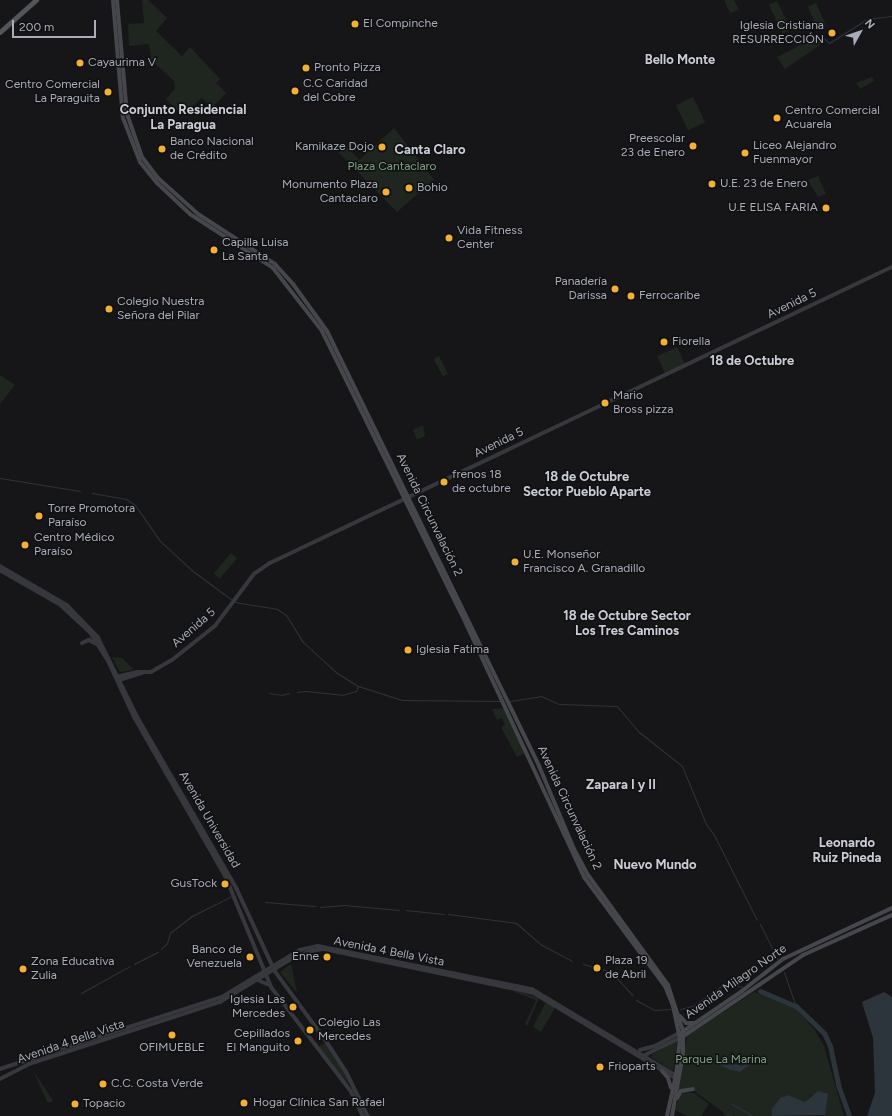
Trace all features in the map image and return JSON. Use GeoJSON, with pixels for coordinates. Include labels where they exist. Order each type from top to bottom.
{"type":"FeatureCollection","features":[{"type":"Feature","properties":{"kind":"main road"},"geometry":{"type":"LineString","coordinates":[[0,28],[32,0]]}},
{"type":"Feature","properties":{"kind":"main road"},"geometry":{"type":"LineString","coordinates":[[0,32],[36,0]]}},
{"type":"Feature","properties":{"kind":"main road","name":"Avenida Circunvalación 2"},"geometry":{"type":"LineString","coordinates":[[113,0],[123,118],[140,162],[157,183],[190,214],[246,252],[279,277],[334,352],[504,698]]}},
{"type":"Feature","properties":{"kind":"main road","name":"Avenida Circunvalación 2"},"geometry":{"type":"LineString","coordinates":[[118,0],[127,114],[134,139],[146,162],[158,178],[198,214],[266,256],[285,274],[327,331],[352,375],[395,463],[407,498],[423,520],[478,634],[504,698],[584,877],[660,977],[673,1006],[681,1032]]}},
{"type":"Feature","properties":{"kind":"main road","name":"Avenida Circunvalación 2"},"geometry":{"type":"LineString","coordinates":[[508,707],[564,818],[588,875],[662,976],[679,1015],[681,1037],[677,1078]]}},
{"type":"Feature","properties":{"kind":"main road","name":"Avenida Milagro Norte"},"geometry":{"type":"LineString","coordinates":[[681,1032],[783,959],[892,908]]}},
{"type":"Feature","properties":{"kind":"main road","name":"Avenida Milagro Norte"},"geometry":{"type":"LineString","coordinates":[[681,1037],[802,955],[892,915]]}},
{"type":"Feature","properties":{"kind":"main road"},"geometry":{"type":"LineString","coordinates":[[679,1015],[686,1023],[698,1021]]}},
{"type":"Feature","properties":{"kind":"main road"},"geometry":{"type":"LineString","coordinates":[[662,1071],[668,1078],[671,1091]]}},
{"type":"Feature","properties":{"kind":"main road"},"geometry":{"type":"LineString","coordinates":[[667,1116],[671,1091],[677,1078]]}},
{"type":"Feature","properties":{"kind":"main road"},"geometry":{"type":"LineString","coordinates":[[672,1116],[677,1078]]}},
{"type":"Feature","properties":{"kind":"main road"},"geometry":{"type":"LineString","coordinates":[[674,1106],[681,1091],[693,1090]]}},
{"type":"Feature","properties":{"kind":"street","name":"Avenida 5"},"geometry":{"type":"LineString","coordinates":[[119,678],[132,677],[160,668],[206,634],[223,617],[250,578],[261,568],[892,267]]}},
{"type":"Feature","properties":{"kind":"street","name":"Avenida Universidad"},"geometry":{"type":"LineString","coordinates":[[0,566],[50,593],[79,615],[98,637],[119,678],[135,718],[235,893],[271,986],[351,1091],[363,1116]]}},
{"type":"Feature","properties":{"kind":"street","name":"Avenida Universidad"},"geometry":{"type":"LineString","coordinates":[[0,570],[61,605],[80,622],[98,644],[126,690],[138,718],[237,889],[273,968],[331,1048],[368,1116]]}},
{"type":"Feature","properties":{"kind":"street"},"geometry":{"type":"LineString","coordinates":[[82,643],[89,640],[98,644]]}},
{"type":"Feature","properties":{"kind":"street","name":"Avenida 5"},"geometry":{"type":"LineString","coordinates":[[119,678],[143,673]]}},
{"type":"Feature","properties":{"kind":"street"},"geometry":{"type":"LineString","coordinates":[[126,690],[132,677]]}},
{"type":"Feature","properties":{"kind":"street","name":"Avenida 4 Bella Vista"},"geometry":{"type":"LineString","coordinates":[[0,1069],[202,1005],[222,997],[265,973],[300,950],[318,946],[534,993],[662,1071],[677,1078]]}},
{"type":"Feature","properties":{"kind":"street","name":"Avenida 4 Bella Vista"},"geometry":{"type":"LineString","coordinates":[[380,959],[532,989],[646,1055],[677,1078]]}},
{"type":"Feature","properties":{"kind":"street","name":"Avenida 4 Bella Vista"},"geometry":{"type":"LineString","coordinates":[[0,1079],[29,1064],[220,1002],[258,980],[265,973]]}},
{"type":"Feature","properties":{"kind":"street"},"geometry":{"type":"LineString","coordinates":[[258,980],[271,986]]}},
{"type":"Feature","properties":{"kind":"street"},"geometry":{"type":"LineString","coordinates":[[637,1050],[648,1050],[681,1032]]}},
{"type":"Feature","properties":{"kind":"street"},"geometry":{"type":"LineString","coordinates":[[638,1056],[646,1055],[681,1037]]}},
{"type":"Feature","properties":{"kind":"green space"},"geometry":{"type":"Polygon","coordinates":[[[142,0],[148,0],[167,18],[156,31],[182,56],[190,47],[220,79],[216,83],[226,93],[212,108],[202,98],[182,115],[166,99],[175,89],[174,81],[151,60],[149,44],[129,46],[128,24],[144,23],[142,0]]]}},
{"type":"Feature","properties":{"kind":"green space"},"geometry":{"type":"Polygon","coordinates":[[[724,0],[734,0],[739,10],[730,13],[724,0]]]}},
{"type":"Feature","properties":{"kind":"green space"},"geometry":{"type":"Polygon","coordinates":[[[777,1],[791,30],[783,34],[769,5],[777,1]]]}},
{"type":"Feature","properties":{"kind":"green space"},"geometry":{"type":"Polygon","coordinates":[[[816,3],[826,25],[818,29],[808,7],[816,3]]]}},
{"type":"Feature","properties":{"kind":"green space"},"geometry":{"type":"Polygon","coordinates":[[[818,36],[823,43],[785,69],[777,57],[818,36]]]}},
{"type":"Feature","properties":{"kind":"green space"},"geometry":{"type":"Polygon","coordinates":[[[872,77],[874,81],[860,89],[856,83],[872,77]]]}},
{"type":"Feature","properties":{"kind":"green space"},"geometry":{"type":"Polygon","coordinates":[[[693,97],[705,122],[688,130],[676,105],[693,97]]]}},
{"type":"Feature","properties":{"kind":"green space","name":"Plaza Cantaclaro"},"geometry":{"type":"Polygon","coordinates":[[[394,128],[434,180],[397,212],[338,152],[345,145],[359,160],[394,128]]]}},
{"type":"Feature","properties":{"kind":"green space"},"geometry":{"type":"Polygon","coordinates":[[[818,176],[826,194],[818,197],[808,180],[818,176]]]}},
{"type":"Feature","properties":{"kind":"green space"},"geometry":{"type":"Polygon","coordinates":[[[677,347],[685,364],[665,374],[657,356],[677,347]]]}},
{"type":"Feature","properties":{"kind":"green space"},"geometry":{"type":"Polygon","coordinates":[[[439,356],[448,374],[443,377],[434,359],[439,356]]]}},
{"type":"Feature","properties":{"kind":"green space"},"geometry":{"type":"Polygon","coordinates":[[[0,375],[15,385],[0,404],[0,375]]]}},
{"type":"Feature","properties":{"kind":"green space"},"geometry":{"type":"Polygon","coordinates":[[[423,425],[425,436],[417,440],[413,430],[423,425]]]}},
{"type":"Feature","properties":{"kind":"green space"},"geometry":{"type":"Polygon","coordinates":[[[231,553],[237,558],[220,579],[214,574],[231,553]]]}},
{"type":"Feature","properties":{"kind":"green space"},"geometry":{"type":"Polygon","coordinates":[[[112,657],[122,658],[134,670],[120,672],[112,657]]]}},
{"type":"Feature","properties":{"kind":"green space"},"geometry":{"type":"Polygon","coordinates":[[[504,708],[526,753],[517,757],[501,727],[505,725],[502,718],[497,720],[492,709],[504,708]]]}},
{"type":"Feature","properties":{"kind":"green space"},"geometry":{"type":"Polygon","coordinates":[[[291,964],[297,993],[280,972],[291,964]]]}},
{"type":"Feature","properties":{"kind":"green space"},"geometry":{"type":"Polygon","coordinates":[[[515,990],[539,998],[527,1026],[525,1024],[536,1000],[514,992],[515,990]]]}},
{"type":"Feature","properties":{"kind":"green space","name":"Parque La Marina"},"geometry":{"type":"Polygon","coordinates":[[[754,992],[794,1007],[815,1030],[824,1046],[844,1116],[822,1116],[825,1115],[813,1094],[805,1102],[788,1095],[778,1100],[772,1116],[725,1116],[723,1112],[694,1091],[678,1093],[687,1035],[754,992]]]}},
{"type":"Feature","properties":{"kind":"green space"},"geometry":{"type":"Polygon","coordinates":[[[546,1002],[555,1008],[541,1032],[533,1027],[546,1002]]]}},
{"type":"Feature","properties":{"kind":"green space"},"geometry":{"type":"Polygon","coordinates":[[[677,1041],[673,1071],[651,1057],[653,1054],[677,1041]]]}},
{"type":"Feature","properties":{"kind":"green space"},"geometry":{"type":"Polygon","coordinates":[[[327,1042],[349,1081],[348,1083],[315,1048],[327,1042]]]}},
{"type":"Feature","properties":{"kind":"green space"},"geometry":{"type":"Polygon","coordinates":[[[33,1070],[52,1099],[52,1102],[47,1102],[33,1070]]]}},
{"type":"Feature","properties":{"kind":"green space"},"geometry":{"type":"Polygon","coordinates":[[[684,1092],[694,1093],[709,1104],[701,1116],[687,1116],[675,1110],[679,1097],[684,1092]]]}},
{"type":"Feature","properties":{"kind":"shaded area"},"geometry":{"type":"Polygon","coordinates":[[[884,992],[892,997],[892,1116],[867,1116],[875,1093],[873,1038],[862,1002],[884,992]]]}},
{"type":"Feature","properties":{"kind":"shaded area"},"geometry":{"type":"Polygon","coordinates":[[[747,1059],[750,1059],[752,1063],[740,1072],[728,1069],[719,1064],[721,1062],[726,1065],[735,1064],[743,1066],[747,1059]]]}},
{"type":"Feature","properties":{"kind":"shaded area"},"geometry":{"type":"Polygon","coordinates":[[[818,1091],[828,1094],[825,1115],[772,1116],[772,1109],[780,1098],[788,1095],[805,1102],[818,1091]]]}},
{"type":"Feature","properties":{"kind":"waterway"},"geometry":{"type":"LineString","coordinates":[[821,36],[829,43],[867,19],[892,16]]}},
{"type":"Feature","properties":{"kind":"waterway"},"geometry":{"type":"LineString","coordinates":[[0,478],[80,491]]}},
{"type":"Feature","properties":{"kind":"waterway"},"geometry":{"type":"LineString","coordinates":[[92,493],[126,499],[135,505],[160,541],[194,572],[232,600]]}},
{"type":"Feature","properties":{"kind":"waterway"},"geometry":{"type":"LineString","coordinates":[[235,602],[277,609],[286,615],[303,642],[337,673],[358,686],[402,700],[501,701]]}},
{"type":"Feature","properties":{"kind":"waterway"},"geometry":{"type":"LineString","coordinates":[[297,692],[306,691],[342,695],[356,691],[358,686]]}},
{"type":"Feature","properties":{"kind":"waterway"},"geometry":{"type":"LineString","coordinates":[[269,693],[281,695],[289,693]]}},
{"type":"Feature","properties":{"kind":"waterway"},"geometry":{"type":"LineString","coordinates":[[510,701],[541,696],[559,704],[617,706],[639,732],[682,766],[706,824],[714,835],[757,920]]}},
{"type":"Feature","properties":{"kind":"waterway"},"geometry":{"type":"LineString","coordinates":[[161,949],[167,943],[170,933],[192,916],[232,896]]}},
{"type":"Feature","properties":{"kind":"waterway"},"geometry":{"type":"LineString","coordinates":[[265,902],[315,906]]}},
{"type":"Feature","properties":{"kind":"waterway"},"geometry":{"type":"LineString","coordinates":[[320,907],[344,905],[399,910]]}},
{"type":"Feature","properties":{"kind":"waterway"},"geometry":{"type":"LineString","coordinates":[[406,910],[444,914]]}},
{"type":"Feature","properties":{"kind":"waterway"},"geometry":{"type":"LineString","coordinates":[[448,914],[516,923],[540,944],[572,961]]}},
{"type":"Feature","properties":{"kind":"waterway"},"geometry":{"type":"LineString","coordinates":[[760,924],[778,960]]}},
{"type":"Feature","properties":{"kind":"waterway"},"geometry":{"type":"LineString","coordinates":[[134,964],[158,952]]}},
{"type":"Feature","properties":{"kind":"waterway"},"geometry":{"type":"LineString","coordinates":[[583,964],[610,971],[632,995]]}},
{"type":"Feature","properties":{"kind":"waterway"},"geometry":{"type":"LineString","coordinates":[[81,993],[130,966]]}},
{"type":"Feature","properties":{"kind":"waterway"},"geometry":{"type":"LineString","coordinates":[[784,972],[796,1006]]}},
{"type":"Feature","properties":{"kind":"waterway"},"geometry":{"type":"LineString","coordinates":[[680,1009],[693,1006],[724,984],[742,987]]}},
{"type":"Feature","properties":{"kind":"waterway"},"geometry":{"type":"LineString","coordinates":[[760,991],[796,1006],[824,1033],[830,1046],[838,1085],[849,1116]]}},
{"type":"Feature","properties":{"kind":"waterway"},"geometry":{"type":"LineString","coordinates":[[636,1000],[654,1010],[671,1009]]}},
{"type":"Feature","properties":{"kind":"waterway"},"geometry":{"type":"LineString","coordinates":[[732,1104],[753,1116]]}},
{"type":"Feature","properties":{"kind":"place","name":"El Compinche"},"geometry":{"type":"Point","coordinates":[355,24]}},
{"type":"Feature","properties":{"kind":"place","name":"Iglesia Cristiana RESURRECCIÓN"},"geometry":{"type":"Point","coordinates":[832,33]}},
{"type":"Feature","properties":{"kind":"place","name":"Cayaurima V"},"geometry":{"type":"Point","coordinates":[80,63]}},
{"type":"Feature","properties":{"kind":"place","name":"Pronto Pizza"},"geometry":{"type":"Point","coordinates":[306,68]}},
{"type":"Feature","properties":{"kind":"place","name":"C.C Caridad del Cobre"},"geometry":{"type":"Point","coordinates":[295,91]}},
{"type":"Feature","properties":{"kind":"place","name":"Centro Comercial La Paraguita"},"geometry":{"type":"Point","coordinates":[108,92]}},
{"type":"Feature","properties":{"kind":"place","name":"Centro Comercial Acuarela"},"geometry":{"type":"Point","coordinates":[777,118]}},
{"type":"Feature","properties":{"kind":"place","name":"Preescolar 23 de Enero"},"geometry":{"type":"Point","coordinates":[693,146]}},
{"type":"Feature","properties":{"kind":"place","name":"Kamikaze Dojo"},"geometry":{"type":"Point","coordinates":[382,147]}},
{"type":"Feature","properties":{"kind":"place","name":"Banco Nacional de Crédito"},"geometry":{"type":"Point","coordinates":[162,149]}},
{"type":"Feature","properties":{"kind":"place","name":"Liceo Alejandro Fuenmayor"},"geometry":{"type":"Point","coordinates":[745,153]}},
{"type":"Feature","properties":{"kind":"place","name":"U.E. 23 de Enero"},"geometry":{"type":"Point","coordinates":[712,184]}},
{"type":"Feature","properties":{"kind":"place","name":"Bohio"},"geometry":{"type":"Point","coordinates":[409,188]}},
{"type":"Feature","properties":{"kind":"place","name":"Monumento Plaza Cantaclaro"},"geometry":{"type":"Point","coordinates":[386,192]}},
{"type":"Feature","properties":{"kind":"place","name":"U.E ELISA FARIA"},"geometry":{"type":"Point","coordinates":[826,208]}},
{"type":"Feature","properties":{"kind":"place","name":"Vida Fitness Center"},"geometry":{"type":"Point","coordinates":[449,238]}},
{"type":"Feature","properties":{"kind":"place","name":"Capilla Luisa La Santa"},"geometry":{"type":"Point","coordinates":[214,250]}},
{"type":"Feature","properties":{"kind":"place","name":"Panadería Darissa"},"geometry":{"type":"Point","coordinates":[615,289]}},
{"type":"Feature","properties":{"kind":"place","name":"Ferrocaribe"},"geometry":{"type":"Point","coordinates":[631,296]}},
{"type":"Feature","properties":{"kind":"place","name":"Colegio Nuestra Señora del Pilar"},"geometry":{"type":"Point","coordinates":[109,309]}},
{"type":"Feature","properties":{"kind":"place","name":"Fiorella"},"geometry":{"type":"Point","coordinates":[664,342]}},
{"type":"Feature","properties":{"kind":"place","name":"Mario Bross pizza"},"geometry":{"type":"Point","coordinates":[605,403]}},
{"type":"Feature","properties":{"kind":"place","name":"frenos 18 de octubre"},"geometry":{"type":"Point","coordinates":[444,482]}},
{"type":"Feature","properties":{"kind":"place","name":"Torre Promotora Paraíso"},"geometry":{"type":"Point","coordinates":[39,516]}},
{"type":"Feature","properties":{"kind":"place","name":"Centro Médico Paraíso"},"geometry":{"type":"Point","coordinates":[25,545]}},
{"type":"Feature","properties":{"kind":"place","name":"U.E. Monseñor Francisco A. Granadillo"},"geometry":{"type":"Point","coordinates":[515,562]}},
{"type":"Feature","properties":{"kind":"place","name":"Iglesia Fatima"},"geometry":{"type":"Point","coordinates":[408,650]}},
{"type":"Feature","properties":{"kind":"place","name":"GusTock"},"geometry":{"type":"Point","coordinates":[225,884]}},
{"type":"Feature","properties":{"kind":"place","name":"Banco de Venezuela"},"geometry":{"type":"Point","coordinates":[250,957]}},
{"type":"Feature","properties":{"kind":"place","name":"Enne"},"geometry":{"type":"Point","coordinates":[327,957]}},
{"type":"Feature","properties":{"kind":"place","name":"Plaza 19 de Abril"},"geometry":{"type":"Point","coordinates":[597,968]}},
{"type":"Feature","properties":{"kind":"place","name":"Zona Educativa Zulia"},"geometry":{"type":"Point","coordinates":[23,969]}},
{"type":"Feature","properties":{"kind":"place","name":"Iglesia Las Mercedes"},"geometry":{"type":"Point","coordinates":[293,1007]}},
{"type":"Feature","properties":{"kind":"place","name":"Colegio Las Mercedes"},"geometry":{"type":"Point","coordinates":[310,1030]}},
{"type":"Feature","properties":{"kind":"place","name":"OFIMUEBLE"},"geometry":{"type":"Point","coordinates":[172,1035]}},
{"type":"Feature","properties":{"kind":"place","name":"Cepillados El Manguito"},"geometry":{"type":"Point","coordinates":[298,1041]}},
{"type":"Feature","properties":{"kind":"place","name":"Frioparts"},"geometry":{"type":"Point","coordinates":[600,1067]}},
{"type":"Feature","properties":{"kind":"place","name":"C.C. Costa Verde"},"geometry":{"type":"Point","coordinates":[103,1084]}},
{"type":"Feature","properties":{"kind":"place","name":"Hogar Clínica San Rafael"},"geometry":{"type":"Point","coordinates":[244,1103]}},
{"type":"Feature","properties":{"kind":"place","name":"Topacio"},"geometry":{"type":"Point","coordinates":[75,1104]}},
{"type":"Feature","properties":{"kind":"district","name":"Bello Monte"},"geometry":{"type":"Point","coordinates":[680,60]}},
{"type":"Feature","properties":{"kind":"district","name":"Conjunto Residencial La Paragua"},"geometry":{"type":"Point","coordinates":[183,118]}},
{"type":"Feature","properties":{"kind":"district","name":"Canta Claro"},"geometry":{"type":"Point","coordinates":[430,150]}},
{"type":"Feature","properties":{"kind":"district","name":"18 de Octubre"},"geometry":{"type":"Point","coordinates":[752,361]}},
{"type":"Feature","properties":{"kind":"district","name":"18 de Octubre Sector Pueblo Aparte"},"geometry":{"type":"Point","coordinates":[587,486]}},
{"type":"Feature","properties":{"kind":"district","name":"18 de Octubre Sector Los Tres Caminos"},"geometry":{"type":"Point","coordinates":[627,624]}},
{"type":"Feature","properties":{"kind":"district","name":"Zapara I y II"},"geometry":{"type":"Point","coordinates":[621,785]}},
{"type":"Feature","properties":{"kind":"district","name":"Leonardo Ruiz Pineda"},"geometry":{"type":"Point","coordinates":[847,852]}},
{"type":"Feature","properties":{"kind":"district","name":"Nuevo Mundo"},"geometry":{"type":"Point","coordinates":[655,865]}}]}
